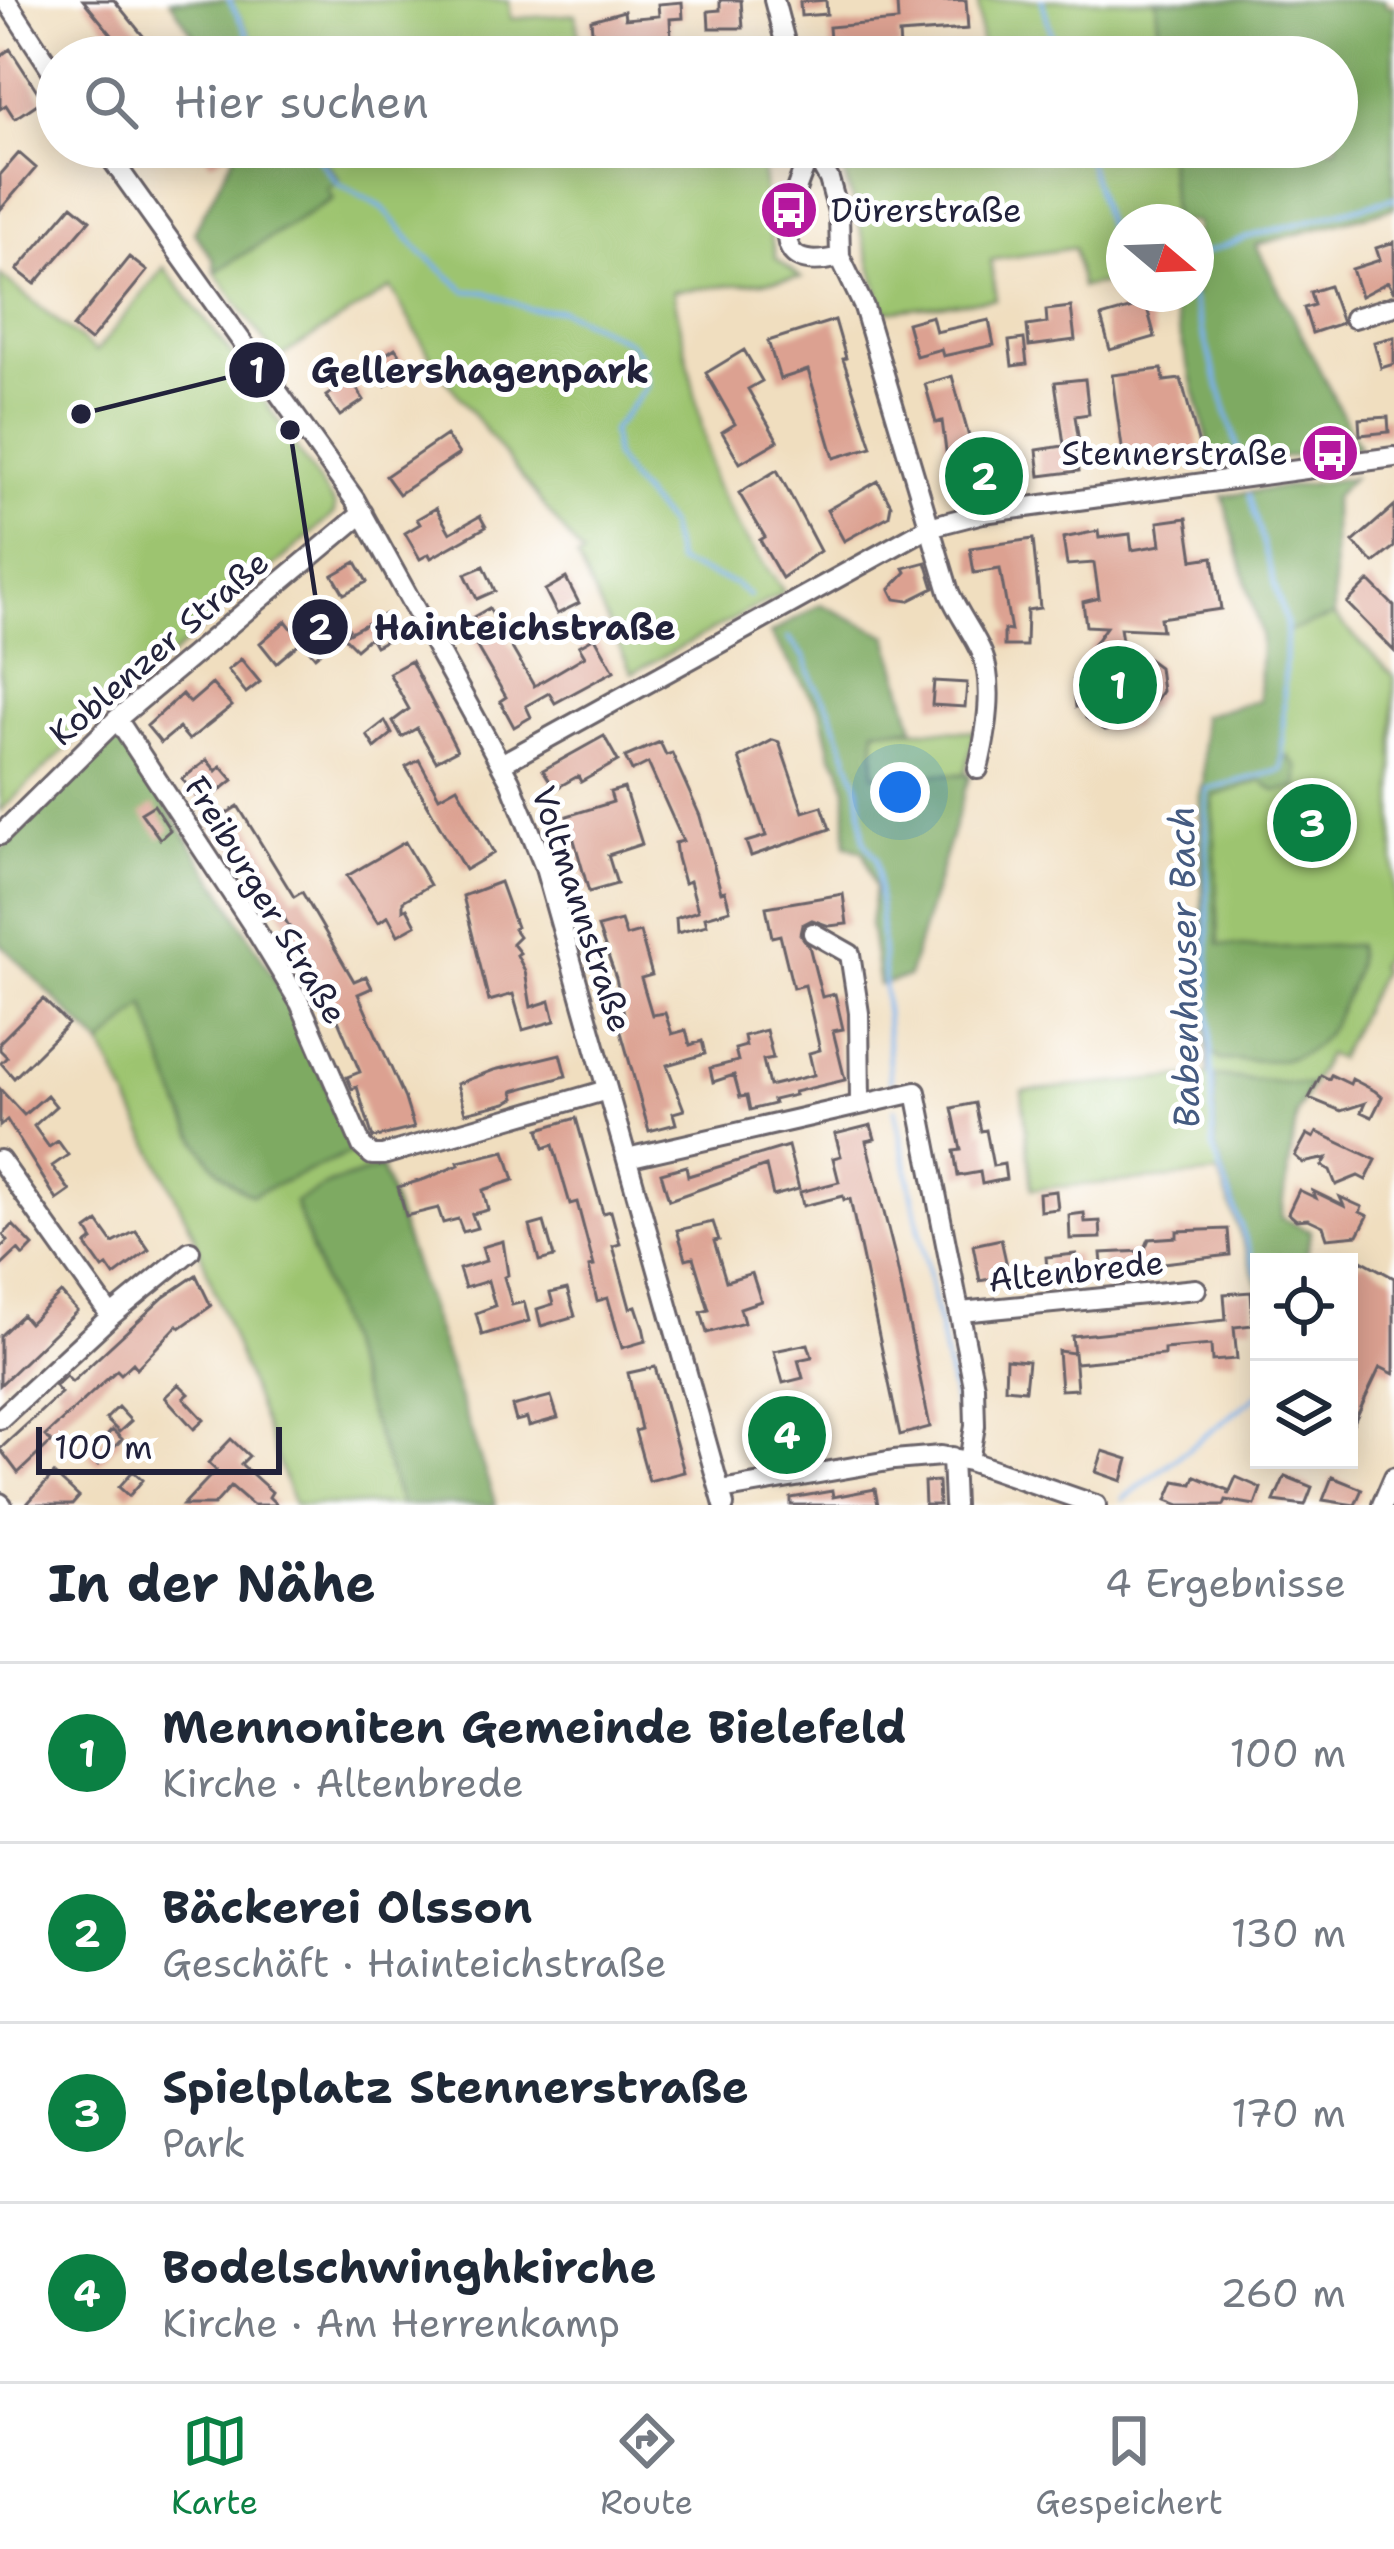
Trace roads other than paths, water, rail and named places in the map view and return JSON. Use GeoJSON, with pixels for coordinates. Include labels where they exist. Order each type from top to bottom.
{"type":"FeatureCollection","features":[{"type":"Feature","properties":{"kind":"street"},"geometry":{"type":"LineString","coordinates":[[6,0],[36,46]]}},
{"type":"Feature","properties":{"kind":"street"},"geometry":{"type":"LineString","coordinates":[[774,0],[783,36]]}},
{"type":"Feature","properties":{"kind":"street","name":"Voltmannstraße"},"geometry":{"type":"LineString","coordinates":[[119,168],[364,513],[501,764],[544,868],[723,1498]]}},
{"type":"Feature","properties":{"kind":"street"},"geometry":{"type":"LineString","coordinates":[[804,168],[789,210],[788,247],[801,258],[840,257]]}},
{"type":"Feature","properties":{"kind":"street"},"geometry":{"type":"LineString","coordinates":[[825,168],[839,215],[840,257],[869,324],[956,609],[983,655],[988,722],[978,769]]}},
{"type":"Feature","properties":{"kind":"street"},"geometry":{"type":"LineString","coordinates":[[1354,319],[1394,306]]}},
{"type":"Feature","properties":{"kind":"street"},"geometry":{"type":"LineString","coordinates":[[501,764],[929,527],[983,513],[1394,457]]}},
{"type":"Feature","properties":{"kind":"street","name":"Koblenzer Straße"},"geometry":{"type":"LineString","coordinates":[[0,835],[117,719],[364,513]]}},
{"type":"Feature","properties":{"kind":"street","name":"Freiburger Straße"},"geometry":{"type":"LineString","coordinates":[[117,719],[300,1003],[362,1146],[372,1155],[607,1090]]}},
{"type":"Feature","properties":{"kind":"street"},"geometry":{"type":"LineString","coordinates":[[627,1158],[860,1103],[860,1013],[850,954],[813,933]]}},
{"type":"Feature","properties":{"kind":"street","name":"Altenbrede"},"geometry":{"type":"LineString","coordinates":[[860,1103],[916,1092],[975,1406],[954,1505]]}},
{"type":"Feature","properties":{"kind":"street"},"geometry":{"type":"LineString","coordinates":[[0,1160],[111,1316]]}},
{"type":"Feature","properties":{"kind":"street"},"geometry":{"type":"LineString","coordinates":[[0,1419],[111,1316],[190,1251]]}},
{"type":"Feature","properties":{"kind":"street","name":"Altenbrede"},"geometry":{"type":"LineString","coordinates":[[961,1312],[1196,1289]]}},
{"type":"Feature","properties":{"kind":"street"},"geometry":{"type":"LineString","coordinates":[[723,1498],[915,1457],[961,1459],[1096,1505]]}},
{"type":"Feature","properties":{"kind":"street"},"geometry":{"type":"LineString","coordinates":[[1382,1505],[1394,1477]]}},
{"type":"Feature","properties":{"kind":"waterway"},"geometry":{"type":"LineString","coordinates":[[229,0],[249,36]]}},
{"type":"Feature","properties":{"kind":"waterway","name":"Babenhauser Bach"},"geometry":{"type":"LineString","coordinates":[[1042,0],[1052,36]]}},
{"type":"Feature","properties":{"kind":"waterway"},"geometry":{"type":"LineString","coordinates":[[326,168],[339,184],[382,207],[420,251],[466,291],[486,292],[529,309],[561,310],[629,342],[640,356],[647,386],[612,431],[614,456],[668,524],[677,563],[735,584],[749,596]]}},
{"type":"Feature","properties":{"kind":"waterway","name":"Babenhauser Bach"},"geometry":{"type":"LineString","coordinates":[[1090,168],[1106,225]]}},
{"type":"Feature","properties":{"kind":"waterway"},"geometry":{"type":"LineString","coordinates":[[1214,249],[1394,198]]}},
{"type":"Feature","properties":{"kind":"waterway","name":"Babenhauser Bach"},"geometry":{"type":"LineString","coordinates":[[1196,312],[1241,459]]}},
{"type":"Feature","properties":{"kind":"waterway","name":"Babenhauser Bach"},"geometry":{"type":"LineString","coordinates":[[1249,495],[1286,624],[1282,770],[1207,789],[1206,807],[1213,1149],[1250,1253]]}},
{"type":"Feature","properties":{"kind":"waterway"},"geometry":{"type":"LineString","coordinates":[[788,638],[805,658],[830,709],[859,788],[864,841],[877,859],[890,1081]]}},
{"type":"Feature","properties":{"kind":"waterway"},"geometry":{"type":"LineString","coordinates":[[895,1109],[956,1411]]}},
{"type":"Feature","properties":{"kind":"waterway","name":"Babenhauser Bach"},"geometry":{"type":"LineString","coordinates":[[1123,1499],[1250,1401]]}},
{"type":"Feature","properties":{"kind":"place","name":"Dürerstraße"},"geometry":{"type":"Point","coordinates":[789,210]}},
{"type":"Feature","properties":{"kind":"place","name":"Gellershagenpark"},"geometry":{"type":"Point","coordinates":[81,414]}},
{"type":"Feature","properties":{"kind":"place","name":"Hainteichstraße"},"geometry":{"type":"Point","coordinates":[290,430]}},
{"type":"Feature","properties":{"kind":"place","name":"Stennerstraße"},"geometry":{"type":"Point","coordinates":[1330,453]}},
{"type":"Feature","properties":{"kind":"place","name":"Bäckerei Olsson"},"geometry":{"type":"Point","coordinates":[984,476]}},
{"type":"Feature","properties":{"kind":"place","name":"Mennoniten Gemeinde Bielefeld"},"geometry":{"type":"Point","coordinates":[1118,685]}},
{"type":"Feature","properties":{"kind":"place","name":"Spielplatz Stennerstraße"},"geometry":{"type":"Point","coordinates":[1312,823]}},
{"type":"Feature","properties":{"kind":"place","name":"Bodelschwinghkirche"},"geometry":{"type":"Point","coordinates":[787,1435]}}]}
